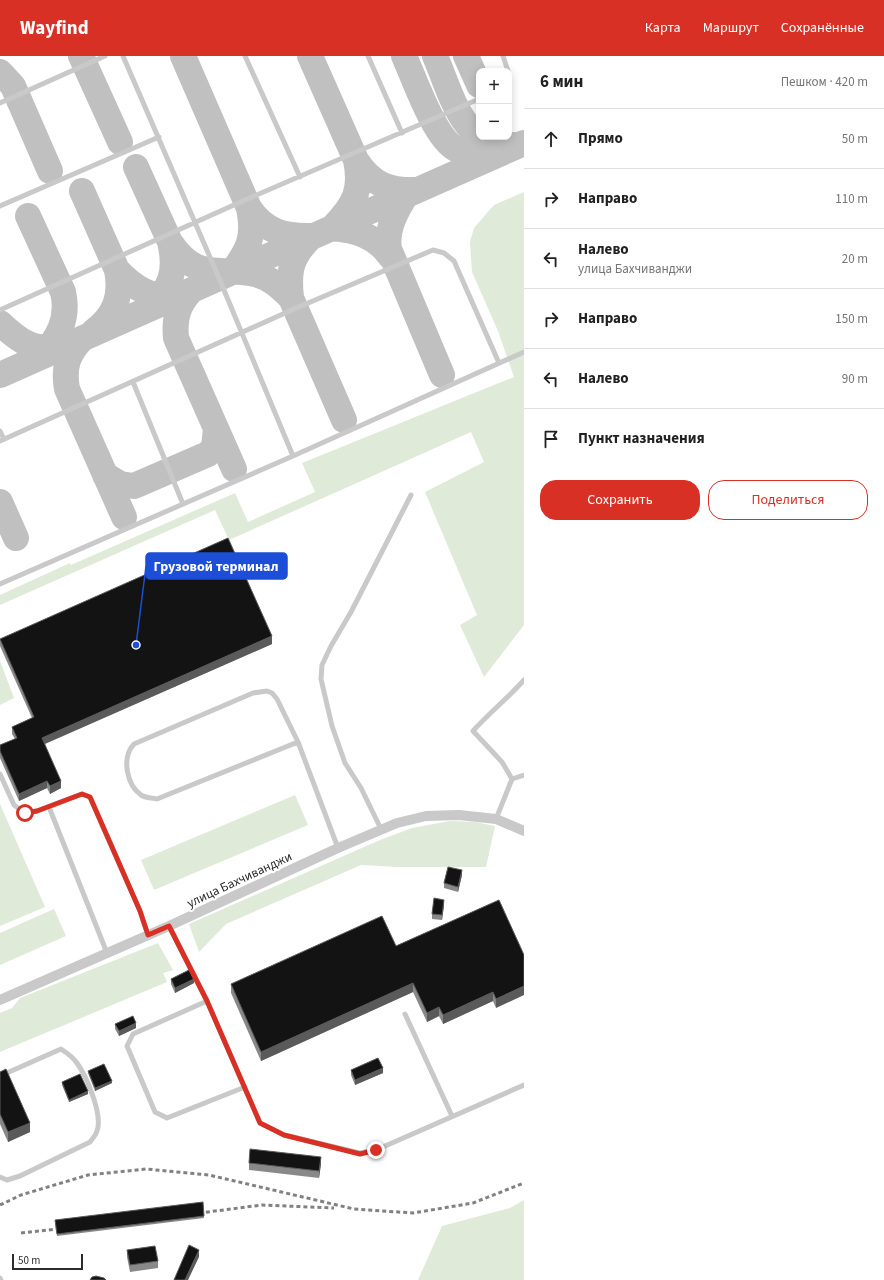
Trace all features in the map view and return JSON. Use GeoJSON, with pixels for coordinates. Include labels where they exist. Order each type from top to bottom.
{"type":"FeatureCollection","features":[{"type":"Feature","properties":{"kind":"street","name":"улица Бахчиванджи"},"geometry":{"type":"LineString","coordinates":[[0,1000],[169,926],[381,829],[410,819],[426,816],[459,815],[496,819],[524,831]]}},
{"type":"Feature","properties":{"kind":"lane"},"geometry":{"type":"LineString","coordinates":[[0,103],[105,56]]}},
{"type":"Feature","properties":{"kind":"lane"},"geometry":{"type":"LineString","coordinates":[[123,56],[196,223],[293,456]]}},
{"type":"Feature","properties":{"kind":"lane"},"geometry":{"type":"LineString","coordinates":[[245,56],[300,177]]}},
{"type":"Feature","properties":{"kind":"lane"},"geometry":{"type":"LineString","coordinates":[[368,56],[402,133]]}},
{"type":"Feature","properties":{"kind":"lane"},"geometry":{"type":"LineString","coordinates":[[503,56],[507,68]]}},
{"type":"Feature","properties":{"kind":"lane"},"geometry":{"type":"LineString","coordinates":[[0,310],[476,100]]}},
{"type":"Feature","properties":{"kind":"lane"},"geometry":{"type":"LineString","coordinates":[[0,206],[159,137]]}},
{"type":"Feature","properties":{"kind":"lane"},"geometry":{"type":"LineString","coordinates":[[0,431],[2,440],[427,251],[439,250],[451,256],[498,363]]}},
{"type":"Feature","properties":{"kind":"lane"},"geometry":{"type":"LineString","coordinates":[[0,584],[293,456],[524,352]]}},
{"type":"Feature","properties":{"kind":"lane"},"geometry":{"type":"LineString","coordinates":[[132,382],[183,504]]}},
{"type":"Feature","properties":{"kind":"lane"},"geometry":{"type":"LineString","coordinates":[[381,829],[361,788],[344,763],[332,726],[321,679],[322,665],[411,495]]}},
{"type":"Feature","properties":{"kind":"lane"},"geometry":{"type":"LineString","coordinates":[[512,779],[502,762],[473,731],[488,715],[505,701],[524,680]]}},
{"type":"Feature","properties":{"kind":"lane"},"geometry":{"type":"LineString","coordinates":[[298,742],[157,799],[141,795],[135,789],[126,769],[126,757],[128,750],[134,744],[261,691],[272,693],[277,699],[298,742],[338,848]]}},
{"type":"Feature","properties":{"kind":"lane"},"geometry":{"type":"LineString","coordinates":[[0,774],[14,805],[25,813],[32,812],[82,794],[90,797],[140,911],[148,935]]}},
{"type":"Feature","properties":{"kind":"lane"},"geometry":{"type":"LineString","coordinates":[[496,819],[512,779],[524,775]]}},
{"type":"Feature","properties":{"kind":"lane"},"geometry":{"type":"LineString","coordinates":[[49,806],[107,953]]}},
{"type":"Feature","properties":{"kind":"lane"},"geometry":{"type":"LineString","coordinates":[[169,926],[207,1001],[260,1123],[284,1135],[360,1154],[376,1150],[524,1085]]}},
{"type":"Feature","properties":{"kind":"lane"},"geometry":{"type":"LineString","coordinates":[[207,1001],[133,1034],[128,1046],[155,1112],[167,1118],[245,1087]]}},
{"type":"Feature","properties":{"kind":"lane"},"geometry":{"type":"LineString","coordinates":[[405,1014],[452,1116]]}},
{"type":"Feature","properties":{"kind":"lane"},"geometry":{"type":"LineString","coordinates":[[0,1076],[61,1049],[78,1064],[96,1104],[98,1119],[97,1131],[90,1142],[20,1176],[7,1180],[0,1177]]}},
{"type":"Feature","properties":{"kind":"green space"},"geometry":{"type":"Polygon","coordinates":[[[524,192],[524,625],[484,677],[460,625],[477,615],[425,492],[484,462],[471,432],[229,540],[215,510],[0,605],[0,595],[70,563],[71,565],[235,493],[248,522],[315,492],[302,463],[514,377],[498,331],[472,272],[470,242],[474,228],[494,205],[524,192]]]}},
{"type":"Feature","properties":{"kind":"green space"},"geometry":{"type":"Polygon","coordinates":[[[0,661],[14,698],[0,705],[0,661]]]}},
{"type":"Feature","properties":{"kind":"green space"},"geometry":{"type":"Polygon","coordinates":[[[295,795],[308,825],[154,890],[141,860],[295,795]]]}},
{"type":"Feature","properties":{"kind":"green space"},"geometry":{"type":"Polygon","coordinates":[[[0,804],[45,907],[0,926],[0,804]]]}},
{"type":"Feature","properties":{"kind":"green space"},"geometry":{"type":"Polygon","coordinates":[[[450,821],[475,822],[495,826],[486,867],[396,867],[361,865],[226,924],[199,952],[189,924],[380,840],[412,828],[450,821]]]}},
{"type":"Feature","properties":{"kind":"green space"},"geometry":{"type":"Polygon","coordinates":[[[54,909],[66,936],[0,965],[0,933],[54,909]]]}},
{"type":"Feature","properties":{"kind":"green space"},"geometry":{"type":"Polygon","coordinates":[[[158,943],[173,970],[163,973],[167,982],[0,1052],[0,1013],[12,1008],[20,998],[158,943]]]}},
{"type":"Feature","properties":{"kind":"green space"},"geometry":{"type":"Polygon","coordinates":[[[524,1200],[524,1280],[418,1280],[442,1226],[510,1208],[524,1200]]]}},
{"type":"Feature","properties":{"kind":"building"},"geometry":{"type":"Polygon","coordinates":[[[228,538],[272,636],[42,738],[61,781],[50,786],[47,781],[19,794],[0,751],[0,745],[17,738],[12,727],[34,717],[0,639],[228,538]]]}},
{"type":"Feature","properties":{"kind":"building"},"geometry":{"type":"Polygon","coordinates":[[[448,867],[462,870],[458,887],[444,883],[448,867]]]}},
{"type":"Feature","properties":{"kind":"building"},"geometry":{"type":"Polygon","coordinates":[[[434,898],[444,900],[442,915],[432,914],[434,898]]]}},
{"type":"Feature","properties":{"kind":"building"},"geometry":{"type":"Polygon","coordinates":[[[499,900],[524,955],[524,986],[496,999],[493,992],[443,1015],[439,1007],[427,1013],[413,983],[261,1052],[231,984],[382,916],[396,946],[499,900]]]}},
{"type":"Feature","properties":{"kind":"building"},"geometry":{"type":"Polygon","coordinates":[[[189,970],[194,979],[175,988],[171,979],[189,970]]]}},
{"type":"Feature","properties":{"kind":"building"},"geometry":{"type":"Polygon","coordinates":[[[133,1016],[136,1023],[119,1031],[115,1024],[133,1016]]]}},
{"type":"Feature","properties":{"kind":"building"},"geometry":{"type":"Polygon","coordinates":[[[378,1058],[383,1068],[355,1080],[351,1070],[378,1058]]]}},
{"type":"Feature","properties":{"kind":"building"},"geometry":{"type":"Polygon","coordinates":[[[104,1064],[112,1081],[95,1088],[88,1071],[104,1064]]]}},
{"type":"Feature","properties":{"kind":"building"},"geometry":{"type":"Polygon","coordinates":[[[6,1069],[30,1123],[8,1132],[0,1114],[0,1072],[6,1069]]]}},
{"type":"Feature","properties":{"kind":"building"},"geometry":{"type":"Polygon","coordinates":[[[80,1074],[88,1091],[69,1100],[62,1082],[80,1074]]]}},
{"type":"Feature","properties":{"kind":"building"},"geometry":{"type":"Polygon","coordinates":[[[250,1149],[321,1157],[319,1171],[249,1163],[250,1149]]]}},
{"type":"Feature","properties":{"kind":"building"},"geometry":{"type":"Polygon","coordinates":[[[203,1202],[204,1216],[57,1234],[55,1220],[203,1202]]]}},
{"type":"Feature","properties":{"kind":"building"},"geometry":{"type":"Polygon","coordinates":[[[189,1245],[199,1250],[185,1280],[174,1280],[189,1245]]]}},
{"type":"Feature","properties":{"kind":"building"},"geometry":{"type":"Polygon","coordinates":[[[155,1246],[158,1261],[130,1265],[127,1250],[155,1246]]]}},
{"type":"Feature","properties":{"kind":"building"},"geometry":{"type":"Polygon","coordinates":[[[96,1276],[106,1280],[90,1280],[92,1277],[96,1276]]]}},
{"type":"Feature","properties":{"kind":"taxiway"},"geometry":{"type":"LineString","coordinates":[[81,56],[120,142]]}},
{"type":"Feature","properties":{"kind":"taxiway"},"geometry":{"type":"LineString","coordinates":[[183,56],[249,208],[255,216],[269,228],[285,234],[313,236]]}},
{"type":"Feature","properties":{"kind":"taxiway"},"geometry":{"type":"LineString","coordinates":[[310,56],[356,160],[362,169],[375,181],[382,185],[390,188],[418,190]]}},
{"type":"Feature","properties":{"kind":"taxiway"},"geometry":{"type":"LineString","coordinates":[[404,56],[419,93],[433,121],[448,143],[456,149],[465,152],[492,157]]}},
{"type":"Feature","properties":{"kind":"taxiway"},"geometry":{"type":"LineString","coordinates":[[435,56],[454,102],[462,117],[471,129],[483,138],[497,144],[515,145]]}},
{"type":"Feature","properties":{"kind":"taxiway"},"geometry":{"type":"LineString","coordinates":[[466,56],[476,78]]}},
{"type":"Feature","properties":{"kind":"taxiway"},"geometry":{"type":"LineString","coordinates":[[0,72],[13,86],[50,171]]}},
{"type":"Feature","properties":{"kind":"taxiway"},"geometry":{"type":"LineString","coordinates":[[0,375],[524,143]]}},
{"type":"Feature","properties":{"kind":"taxiway"},"geometry":{"type":"LineString","coordinates":[[334,226],[347,211],[355,196],[358,180],[356,160]]}},
{"type":"Feature","properties":{"kind":"taxiway"},"geometry":{"type":"LineString","coordinates":[[136,167],[170,242],[173,262],[167,286],[157,301],[150,308]]}},
{"type":"Feature","properties":{"kind":"taxiway"},"geometry":{"type":"LineString","coordinates":[[82,191],[117,270],[118,279],[117,297],[112,312],[94,331]]}},
{"type":"Feature","properties":{"kind":"taxiway"},"geometry":{"type":"LineString","coordinates":[[406,195],[395,214],[390,227],[388,242],[389,249],[442,375]]}},
{"type":"Feature","properties":{"kind":"taxiway"},"geometry":{"type":"LineString","coordinates":[[232,272],[243,256],[251,235],[251,218],[249,208]]}},
{"type":"Feature","properties":{"kind":"taxiway"},"geometry":{"type":"LineString","coordinates":[[28,216],[63,292],[65,301],[65,310],[61,327],[47,350],[40,357]]}},
{"type":"Feature","properties":{"kind":"taxiway"},"geometry":{"type":"LineString","coordinates":[[332,228],[349,230],[365,235],[378,243],[390,256]]}},
{"type":"Feature","properties":{"kind":"taxiway"},"geometry":{"type":"LineString","coordinates":[[311,237],[299,251],[292,264],[290,279],[291,298],[344,420]]}},
{"type":"Feature","properties":{"kind":"taxiway"},"geometry":{"type":"LineString","coordinates":[[170,242],[180,255],[189,263],[198,268],[260,275],[274,283],[291,298]]}},
{"type":"Feature","properties":{"kind":"taxiway"},"geometry":{"type":"LineString","coordinates":[[117,270],[137,287],[151,294],[168,296],[177,295]]}},
{"type":"Feature","properties":{"kind":"taxiway"},"geometry":{"type":"LineString","coordinates":[[191,291],[183,301],[176,318],[176,338],[234,469]]}},
{"type":"Feature","properties":{"kind":"taxiway"},"geometry":{"type":"LineString","coordinates":[[0,323],[20,340],[34,346],[42,348],[60,348]]}},
{"type":"Feature","properties":{"kind":"taxiway"},"geometry":{"type":"LineString","coordinates":[[83,338],[70,355],[66,367],[67,389],[124,517]]}},
{"type":"Feature","properties":{"kind":"taxiway"},"geometry":{"type":"LineString","coordinates":[[105,475],[120,484],[134,486],[208,454],[214,447],[216,429]]}},
{"type":"Feature","properties":{"kind":"taxiway"},"geometry":{"type":"LineString","coordinates":[[0,502],[16,538]]}},
{"type":"Feature","properties":{"kind":"railway"},"geometry":{"type":"LineString","coordinates":[[0,1205],[21,1195],[88,1175],[146,1169],[209,1175],[354,1209],[413,1213],[473,1203],[524,1183]]}},
{"type":"Feature","properties":{"kind":"railway"},"geometry":{"type":"LineString","coordinates":[[192,1214],[262,1205],[334,1208]]}},
{"type":"Feature","properties":{"kind":"railway"},"geometry":{"type":"LineString","coordinates":[[21,1233],[67,1228]]}},
{"type":"Feature","properties":{"kind":"place","name":"Грузовой терминал"},"geometry":{"type":"Point","coordinates":[136,645]}},
{"type":"Feature","properties":{"kind":"route"},"geometry":{"type":"LineString","coordinates":[[25,813],[37,811],[82,794],[90,797],[140,911],[148,935],[169,926],[207,1001],[260,1123],[284,1135],[360,1154],[376,1150]]}}]}
